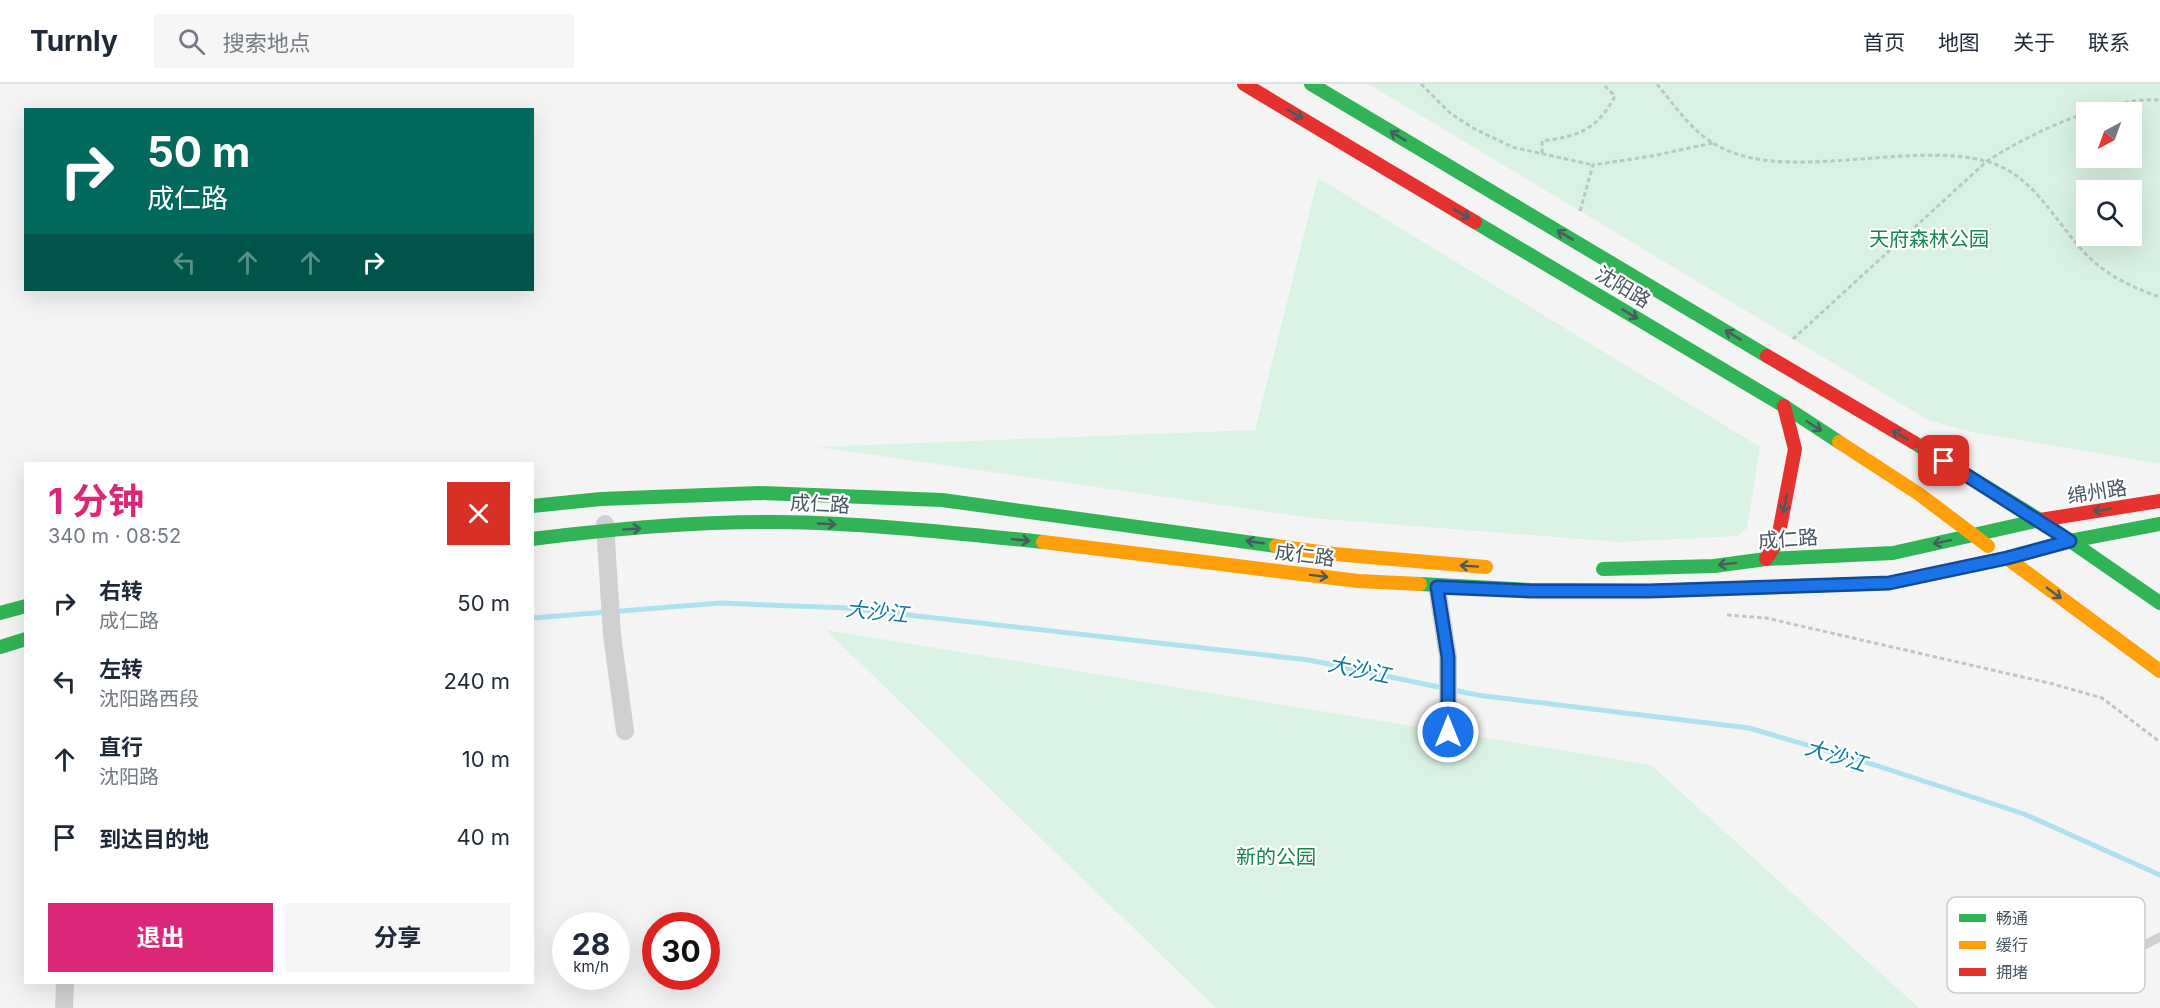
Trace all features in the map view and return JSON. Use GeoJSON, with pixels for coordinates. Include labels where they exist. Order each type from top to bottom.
{"type":"FeatureCollection","features":[{"type":"Feature","properties":{"kind":"main road","name":"沈阳路"},"geometry":{"type":"LineString","coordinates":[[1244,84],[1784,406],[1919,494],[2160,671]]}},
{"type":"Feature","properties":{"kind":"main road","name":"沈阳路"},"geometry":{"type":"LineString","coordinates":[[1311,84],[1944,461],[2040,520],[2160,603]]}},
{"type":"Feature","properties":{"kind":"main road"},"geometry":{"type":"LineString","coordinates":[[1766,559],[1776,544],[1795,449],[1784,406]]}},
{"type":"Feature","properties":{"kind":"main road","name":"成仁路"},"geometry":{"type":"LineString","coordinates":[[534,506],[601,499],[759,493],[942,500],[1334,554],[1501,568]]}},
{"type":"Feature","properties":{"kind":"main road","name":"绵州路"},"geometry":{"type":"LineString","coordinates":[[2040,520],[2160,501]]}},
{"type":"Feature","properties":{"kind":"main road","name":"成仁路"},"geometry":{"type":"LineString","coordinates":[[1595,569],[1714,566],[1766,559],[1893,553],[2040,520]]}},
{"type":"Feature","properties":{"kind":"main road","name":"成仁路"},"geometry":{"type":"LineString","coordinates":[[534,539],[678,525],[778,522],[861,526],[1068,544],[1358,581],[1530,591],[1650,591],[1889,583],[2007,558],[2070,541]]}},
{"type":"Feature","properties":{"kind":"main road"},"geometry":{"type":"LineString","coordinates":[[2070,541],[2160,524]]}},
{"type":"Feature","properties":{"kind":"main road"},"geometry":{"type":"LineString","coordinates":[[0,613],[24,607]]}},
{"type":"Feature","properties":{"kind":"main road"},"geometry":{"type":"LineString","coordinates":[[0,647],[24,640]]}},
{"type":"Feature","properties":{"kind":"street"},"geometry":{"type":"LineString","coordinates":[[601,499],[610,573],[612,635],[626,731]]}},
{"type":"Feature","properties":{"kind":"street"},"geometry":{"type":"LineString","coordinates":[[1437,587],[1448,657],[1448,732]]}},
{"type":"Feature","properties":{"kind":"street"},"geometry":{"type":"LineString","coordinates":[[64,1008],[65,984]]}},
{"type":"Feature","properties":{"kind":"lane"},"geometry":{"type":"LineString","coordinates":[[2145,945],[2160,937]]}},
{"type":"Feature","properties":{"kind":"path"},"geometry":{"type":"LineString","coordinates":[[1420,84],[1450,113],[1473,128],[1512,147],[1593,165],[1713,144]]}},
{"type":"Feature","properties":{"kind":"path"},"geometry":{"type":"LineString","coordinates":[[1542,153],[1542,141],[1563,138],[1597,123],[1615,96],[1603,84]]}},
{"type":"Feature","properties":{"kind":"path"},"geometry":{"type":"LineString","coordinates":[[1657,84],[1695,129],[1713,144],[1742,157],[1785,161],[1911,154],[1958,156],[1987,161],[2013,171],[2031,187],[2093,261],[2130,286],[2160,297]]}},
{"type":"Feature","properties":{"kind":"path"},"geometry":{"type":"LineString","coordinates":[[2129,102],[2147,99],[2160,100]]}},
{"type":"Feature","properties":{"kind":"path"},"geometry":{"type":"LineString","coordinates":[[1793,339],[1987,161],[2018,141],[2076,117]]}},
{"type":"Feature","properties":{"kind":"path"},"geometry":{"type":"LineString","coordinates":[[1580,211],[1593,165]]}},
{"type":"Feature","properties":{"kind":"path"},"geometry":{"type":"LineString","coordinates":[[1722,615],[1766,618],[2053,684],[2102,698],[2160,741]]}},
{"type":"Feature","properties":{"kind":"green space","name":"天府森林公园"},"geometry":{"type":"Polygon","coordinates":[[[1368,84],[2160,84],[2160,464],[1967,431],[1928,420],[1368,84]]]}},
{"type":"Feature","properties":{"kind":"green space"},"geometry":{"type":"Polygon","coordinates":[[[1318,178],[1760,447],[1747,528],[1738,536],[1619,542],[1311,518],[818,447],[1255,430],[1318,178]]]}},
{"type":"Feature","properties":{"kind":"green space","name":"新的公园"},"geometry":{"type":"Polygon","coordinates":[[[826,630],[1651,765],[1919,1008],[1216,1008],[826,630]]]}},
{"type":"Feature","properties":{"kind":"waterway","name":"大沙江"},"geometry":{"type":"LineString","coordinates":[[534,618],[721,603],[846,608],[1309,660],[1477,695],[1749,728],[1875,765],[2024,814],[2160,875]]}},
{"type":"Feature","properties":{"kind":"traffic: fast"},"geometry":{"type":"LineString","coordinates":[[1311,84],[1767,356]]}},
{"type":"Feature","properties":{"kind":"traffic: fast"},"geometry":{"type":"LineString","coordinates":[[1475,222],[1784,406],[1839,442]]}},
{"type":"Feature","properties":{"kind":"traffic: fast"},"geometry":{"type":"LineString","coordinates":[[1913,442],[2040,520]]}},
{"type":"Feature","properties":{"kind":"traffic: fast"},"geometry":{"type":"LineString","coordinates":[[534,506],[601,499],[759,493],[942,500],[1276,546]]}},
{"type":"Feature","properties":{"kind":"traffic: fast"},"geometry":{"type":"LineString","coordinates":[[1603,569],[1714,566],[1766,559],[1893,553],[2040,520],[2160,603]]}},
{"type":"Feature","properties":{"kind":"traffic: fast"},"geometry":{"type":"LineString","coordinates":[[534,539],[655,526],[778,522],[878,526],[1043,542]]}},
{"type":"Feature","properties":{"kind":"traffic: fast"},"geometry":{"type":"LineString","coordinates":[[2007,558],[2070,541],[2160,524]]}},
{"type":"Feature","properties":{"kind":"traffic: fast"},"geometry":{"type":"LineString","coordinates":[[1420,584],[1530,590],[1649,591],[1829,585]]}},
{"type":"Feature","properties":{"kind":"traffic: fast"},"geometry":{"type":"LineString","coordinates":[[0,613],[24,607]]}},
{"type":"Feature","properties":{"kind":"traffic: fast"},"geometry":{"type":"LineString","coordinates":[[0,647],[24,640]]}},
{"type":"Feature","properties":{"kind":"traffic: slow"},"geometry":{"type":"LineString","coordinates":[[1839,442],[1919,494],[1988,546]]}},
{"type":"Feature","properties":{"kind":"traffic: slow"},"geometry":{"type":"LineString","coordinates":[[1043,542],[1358,581],[1420,584]]}},
{"type":"Feature","properties":{"kind":"traffic: slow"},"geometry":{"type":"LineString","coordinates":[[1276,546],[1334,554],[1486,567]]}},
{"type":"Feature","properties":{"kind":"traffic: slow"},"geometry":{"type":"LineString","coordinates":[[1829,585],[1889,583],[2007,558],[2160,671]]}},
{"type":"Feature","properties":{"kind":"traffic: jam"},"geometry":{"type":"LineString","coordinates":[[1244,84],[1475,222]]}},
{"type":"Feature","properties":{"kind":"traffic: jam"},"geometry":{"type":"LineString","coordinates":[[1767,356],[1913,442]]}},
{"type":"Feature","properties":{"kind":"traffic: jam"},"geometry":{"type":"LineString","coordinates":[[1766,559],[1776,544],[1779,533],[1795,449],[1784,406]]}},
{"type":"Feature","properties":{"kind":"traffic: jam"},"geometry":{"type":"LineString","coordinates":[[2040,520],[2160,501]]}},
{"type":"Feature","properties":{"kind":"route"},"geometry":{"type":"LineString","coordinates":[[1448,732],[1448,657],[1437,587],[1530,591],[1650,591],[1889,583],[2007,558],[2070,541],[1944,461]]}}]}
